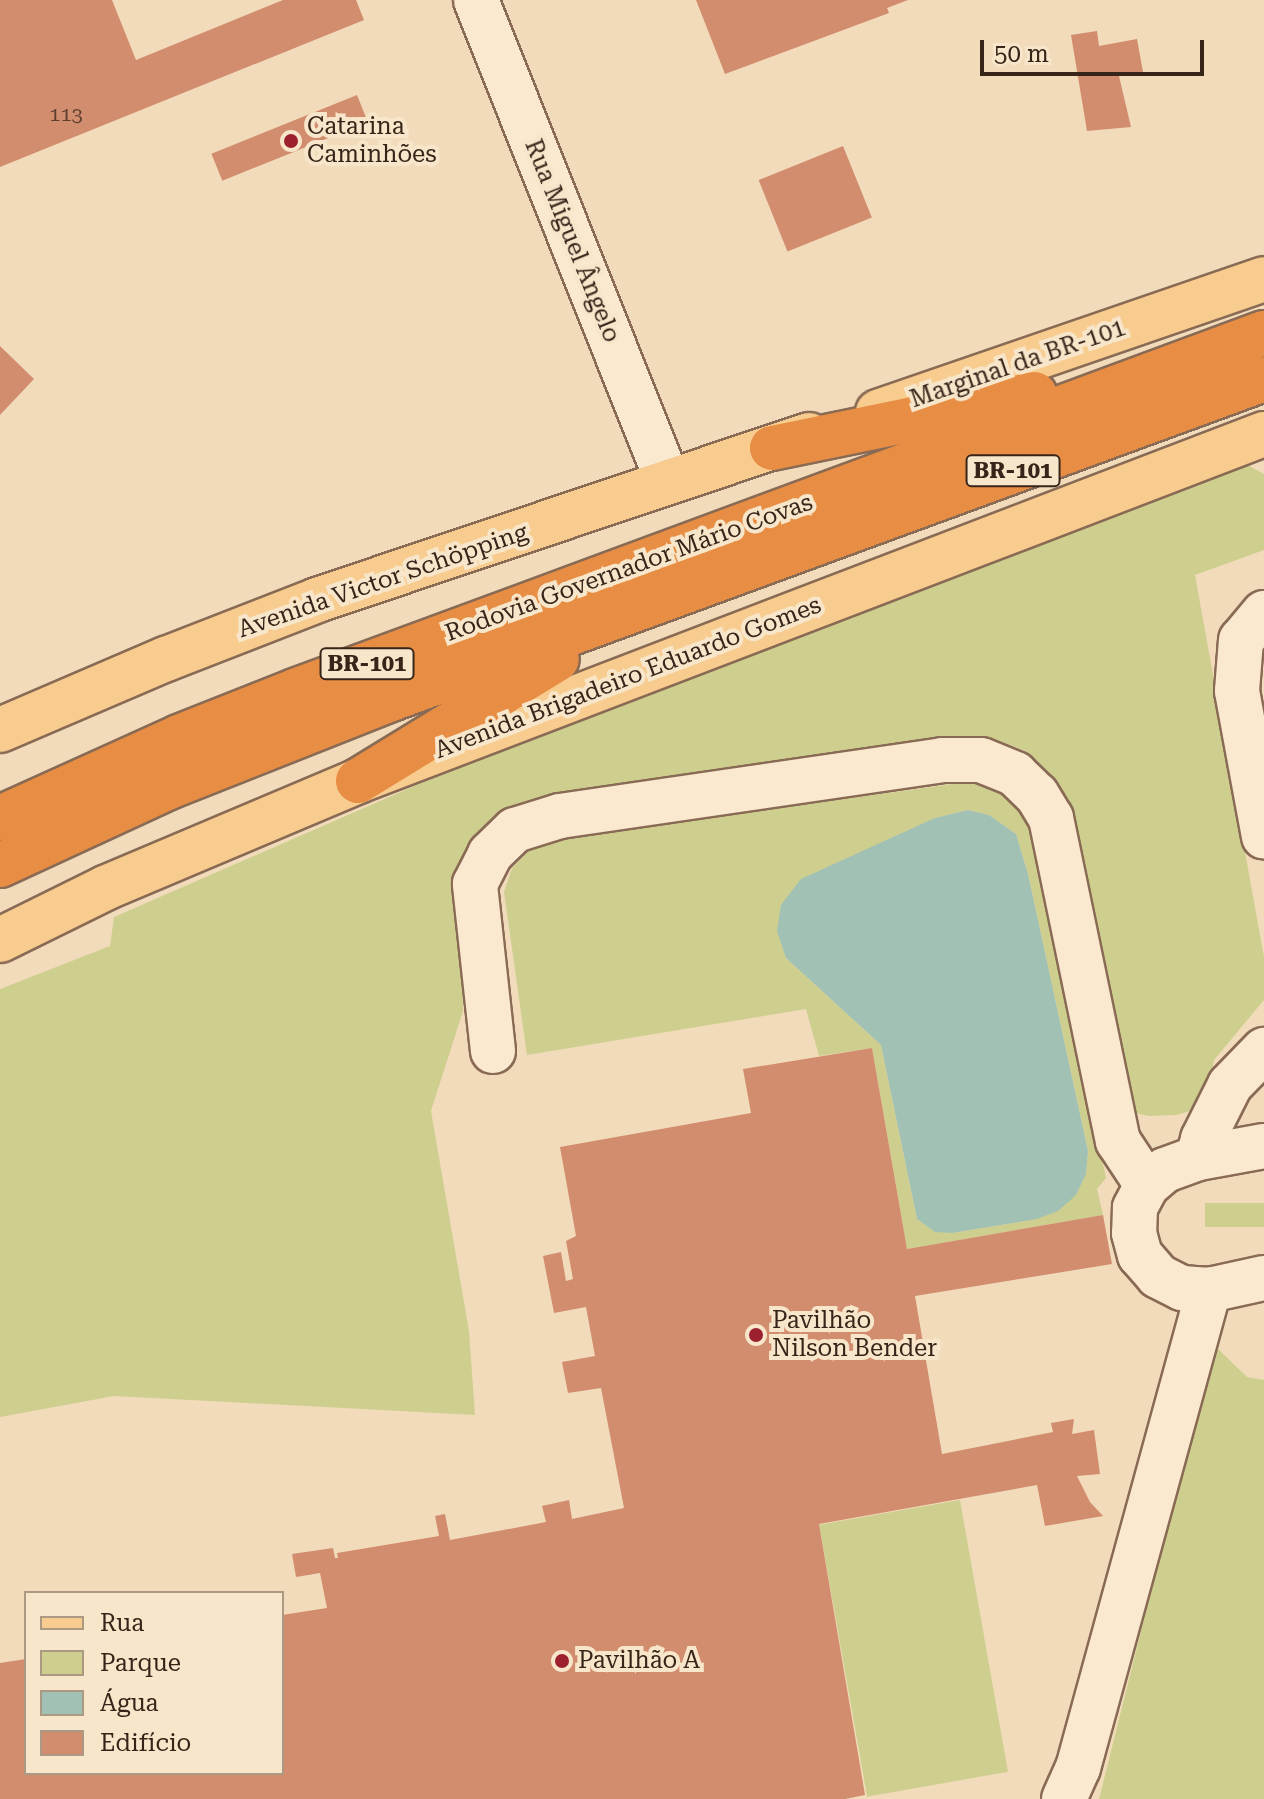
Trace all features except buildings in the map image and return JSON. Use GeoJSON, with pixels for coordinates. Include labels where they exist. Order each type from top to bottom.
{"type":"FeatureCollection","features":[{"type":"Feature","properties":{"kind":"highway","name":"Rodovia Governador Mário Covas"},"geometry":{"type":"LineString","coordinates":[[0,818],[165,743],[295,691],[1264,333]]}},
{"type":"Feature","properties":{"kind":"highway"},"geometry":{"type":"LineString","coordinates":[[772,448],[1175,365]]}},
{"type":"Feature","properties":{"kind":"highway","name":"Rodovia Governador Mário Covas"},"geometry":{"type":"LineString","coordinates":[[0,865],[169,787],[406,694],[1264,379]]}},
{"type":"Feature","properties":{"kind":"highway"},"geometry":{"type":"LineString","coordinates":[[358,781],[644,607]]}},
{"type":"Feature","properties":{"kind":"main road","name":"Marginal da BR-101"},"geometry":{"type":"LineString","coordinates":[[772,448],[1264,279]]}},
{"type":"Feature","properties":{"kind":"main road","name":"Avenida Brigadeiro Eduardo Gomes"},"geometry":{"type":"LineString","coordinates":[[0,940],[105,888],[358,781],[1264,434]]}},
{"type":"Feature","properties":{"kind":"main road","name":"Avenida Victor Schöpping"},"geometry":{"type":"LineString","coordinates":[[0,730],[152,665],[317,600],[772,448]]}},
{"type":"Feature","properties":{"kind":"street","name":"Rua Miguel Ângelo"},"geometry":{"type":"LineString","coordinates":[[476,0],[668,482]]}},
{"type":"Feature","properties":{"kind":"street"},"geometry":{"type":"LineString","coordinates":[[1264,613],[1241,640],[1237,691],[1264,837]]}},
{"type":"Feature","properties":{"kind":"street"},"geometry":{"type":"LineString","coordinates":[[493,1051],[475,884],[490,854],[515,830],[560,816],[942,760],[981,760],[1015,774],[1037,795],[1051,818],[1118,1141],[1147,1185]]}},
{"type":"Feature","properties":{"kind":"street"},"geometry":{"type":"LineString","coordinates":[[1198,1158],[1203,1139],[1230,1085],[1264,1050]]}},
{"type":"Feature","properties":{"kind":"street"},"geometry":{"type":"LineString","coordinates":[[1264,1146],[1198,1158],[1165,1170],[1147,1185],[1135,1208],[1134,1233],[1140,1255],[1158,1276],[1182,1288],[1209,1290],[1264,1278]]}},
{"type":"Feature","properties":{"kind":"street"},"geometry":{"type":"LineString","coordinates":[[1064,1799],[1078,1768],[1209,1290]]}},
{"type":"Feature","properties":{"kind":"green space"},"geometry":{"type":"Polygon","coordinates":[[[1238,460],[1264,474],[1264,550],[1195,575],[1264,957],[1264,1000],[1214,1060],[1204,1107],[1176,1115],[1149,1116],[1131,1112],[1061,798],[1046,770],[1026,751],[996,740],[954,742],[556,804],[461,881],[463,1011],[431,1111],[469,1331],[475,1415],[114,1396],[0,1417],[0,989],[110,946],[114,917],[458,767],[1238,460]]]}},
{"type":"Feature","properties":{"kind":"green space"},"geometry":{"type":"Polygon","coordinates":[[[974,781],[995,784],[1017,799],[1030,821],[1106,1178],[1097,1189],[1103,1215],[907,1249],[872,1048],[819,1056],[806,1009],[527,1055],[504,892],[512,868],[534,846],[566,838],[974,781]],[[968,810],[935,818],[786,958],[881,1045],[917,1219],[935,1231],[952,1233],[1037,1219],[1086,1174],[1088,1151],[1028,874],[1016,834],[989,815],[968,810]]]}},
{"type":"Feature","properties":{"kind":"green space"},"geometry":{"type":"Polygon","coordinates":[[[1205,1203],[1264,1203],[1264,1227],[1205,1227],[1205,1203]]]}},
{"type":"Feature","properties":{"kind":"green space"},"geometry":{"type":"Polygon","coordinates":[[[1213,1344],[1247,1377],[1264,1380],[1264,1799],[1099,1799],[1213,1344]]]}},
{"type":"Feature","properties":{"kind":"green space"},"geometry":{"type":"Polygon","coordinates":[[[960,1500],[1008,1772],[867,1797],[819,1525],[960,1500]]]}},
{"type":"Feature","properties":{"kind":"water"},"geometry":{"type":"Polygon","coordinates":[[[968,810],[989,815],[1016,834],[1028,874],[1088,1151],[1086,1174],[1076,1195],[1058,1211],[1037,1219],[952,1233],[935,1232],[917,1219],[881,1045],[786,958],[777,931],[781,905],[801,879],[935,818],[968,810]]]}},
{"type":"Feature","properties":{"kind":"place","name":"Catarina Caminhões"},"geometry":{"type":"Point","coordinates":[291,141]}},
{"type":"Feature","properties":{"kind":"place","name":"Pavilhão Nilson Bender"},"geometry":{"type":"Point","coordinates":[756,1335]}},
{"type":"Feature","properties":{"kind":"place","name":"Pavilhão A"},"geometry":{"type":"Point","coordinates":[562,1661]}}]}
